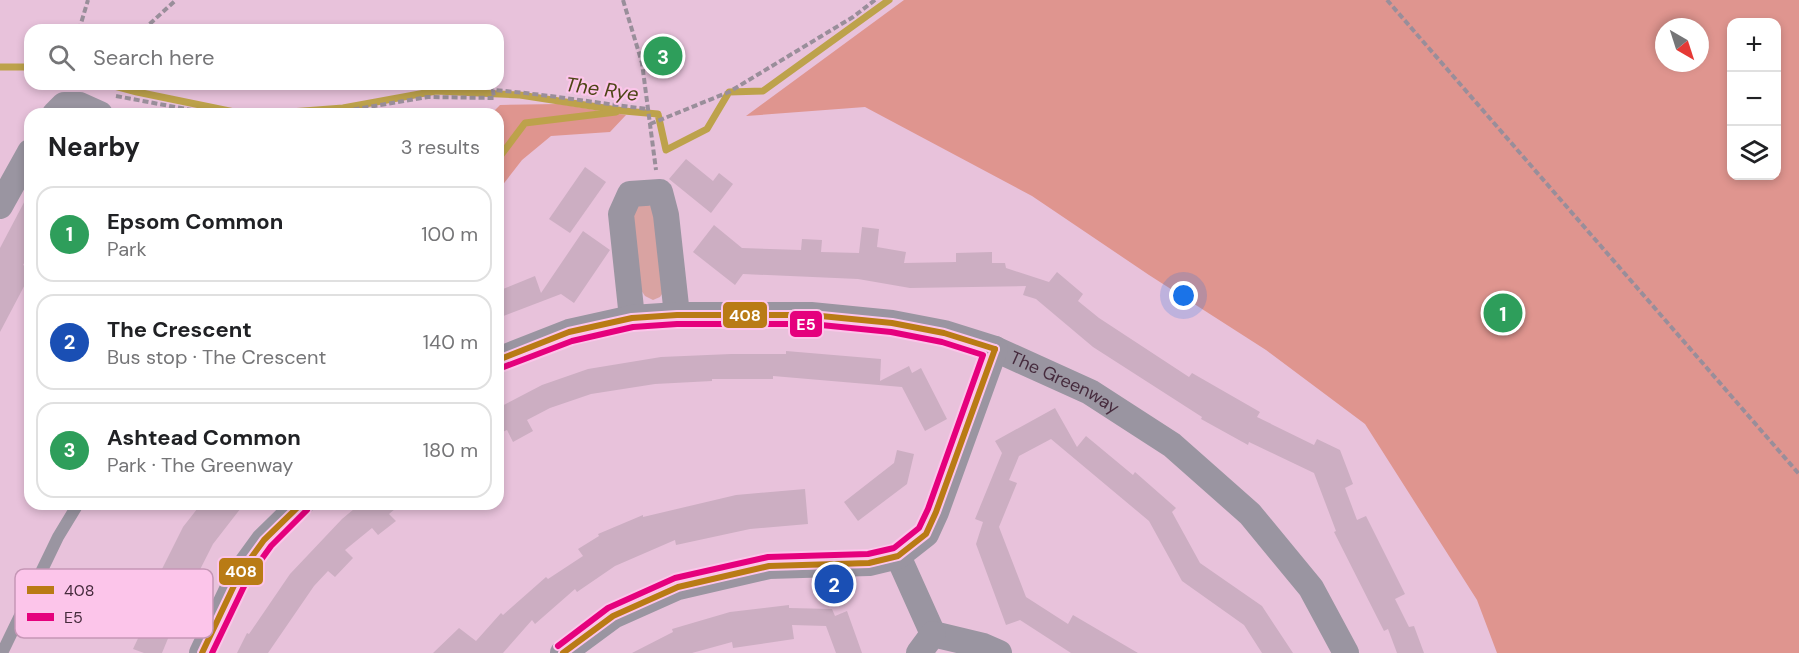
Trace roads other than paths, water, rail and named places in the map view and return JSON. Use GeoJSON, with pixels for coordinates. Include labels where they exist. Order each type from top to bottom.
{"type":"FeatureCollection","features":[{"type":"Feature","properties":{"kind":"street"},"geometry":{"type":"LineString","coordinates":[[61,108],[64,105],[105,104]]}},
{"type":"Feature","properties":{"kind":"street"},"geometry":{"type":"LineString","coordinates":[[0,206],[24,163]]}},
{"type":"Feature","properties":{"kind":"street"},"geometry":{"type":"LineString","coordinates":[[632,318],[621,214],[630,194],[660,192],[666,215],[677,315]]}},
{"type":"Feature","properties":{"kind":"street","name":"The Greenway"},"geometry":{"type":"LineString","coordinates":[[504,358],[569,332],[632,318],[677,315],[811,315],[892,322],[944,333],[994,349],[1090,392],[1172,446],[1250,514],[1311,588],[1346,653]]}},
{"type":"Feature","properties":{"kind":"street"},"geometry":{"type":"LineString","coordinates":[[563,653],[613,616],[678,587],[769,566],[869,563],[898,556],[914,545],[926,534],[994,349]]}},
{"type":"Feature","properties":{"kind":"street"},"geometry":{"type":"LineString","coordinates":[[213,630],[240,573],[264,540],[295,510]]}},
{"type":"Feature","properties":{"kind":"street"},"geometry":{"type":"LineString","coordinates":[[898,556],[926,643],[983,646],[999,653]]}},
{"type":"Feature","properties":{"kind":"street"},"geometry":{"type":"LineString","coordinates":[[202,653],[209,638]]}},
{"type":"Feature","properties":{"kind":"lane"},"geometry":{"type":"LineString","coordinates":[[43,569],[74,510]]}},
{"type":"Feature","properties":{"kind":"lane"},"geometry":{"type":"LineString","coordinates":[[2,653],[15,626]]}},
{"type":"Feature","properties":{"kind":"waterway","name":"The Rye"},"geometry":{"type":"LineString","coordinates":[[343,108],[436,91],[520,95],[658,114],[666,150],[707,129],[729,92],[763,91],[889,0]]}},
{"type":"Feature","properties":{"kind":"waterway","name":"The Rye"},"geometry":{"type":"LineString","coordinates":[[0,67],[24,67]]}},
{"type":"Feature","properties":{"kind":"waterway","name":"The Rye"},"geometry":{"type":"LineString","coordinates":[[130,90],[215,108]]}},
{"type":"Feature","properties":{"kind":"waterway"},"geometry":{"type":"LineString","coordinates":[[504,151],[525,123],[616,112]]}},
{"type":"Feature","properties":{"kind":"place","name":"Ashtead Common"},"geometry":{"type":"Point","coordinates":[663,56]}},
{"type":"Feature","properties":{"kind":"place","name":"Epsom Common"},"geometry":{"type":"Point","coordinates":[1503,313]}},
{"type":"Feature","properties":{"kind":"place","name":"The Crescent"},"geometry":{"type":"Point","coordinates":[834,584]}}]}
